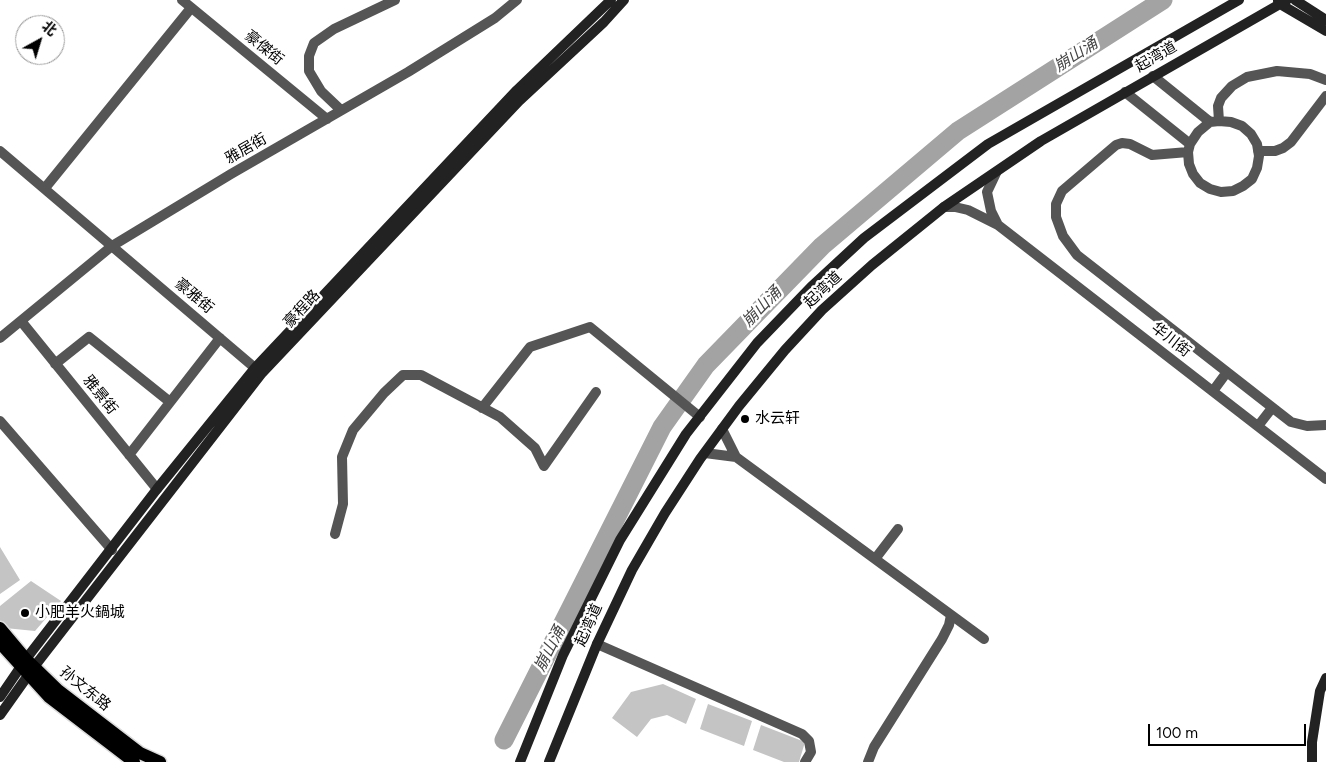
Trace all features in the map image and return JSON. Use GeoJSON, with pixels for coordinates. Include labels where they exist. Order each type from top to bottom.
{"type":"FeatureCollection","features":[{"type":"Feature","properties":{"kind":"main road","name":"豪程路"},"geometry":{"type":"LineString","coordinates":[[28,667],[157,488],[255,368],[517,90],[611,0]]}},
{"type":"Feature","properties":{"kind":"main road","name":"豪程路"},"geometry":{"type":"LineString","coordinates":[[28,667],[262,373],[519,101],[604,22],[624,0]]}},
{"type":"Feature","properties":{"kind":"main road","name":"起湾道"},"geometry":{"type":"LineString","coordinates":[[520,762],[563,655],[620,540],[686,434],[757,343],[811,287],[864,238],[988,144],[1239,0]]}},
{"type":"Feature","properties":{"kind":"main road"},"geometry":{"type":"LineString","coordinates":[[1295,0],[1326,20]]}},
{"type":"Feature","properties":{"kind":"main road"},"geometry":{"type":"LineString","coordinates":[[1282,1],[1326,31]]}},
{"type":"Feature","properties":{"kind":"main road","name":"起湾道"},"geometry":{"type":"LineString","coordinates":[[549,762],[596,644],[632,570],[665,513],[722,429],[785,350],[822,310],[872,265],[944,207],[1041,141],[1282,1]]}},
{"type":"Feature","properties":{"kind":"main road","name":"孙文东路"},"geometry":{"type":"LineString","coordinates":[[0,628],[49,697],[134,762]]}},
{"type":"Feature","properties":{"kind":"main road","name":"孙文东路"},"geometry":{"type":"LineString","coordinates":[[0,643],[28,667],[140,753],[160,762]]}},
{"type":"Feature","properties":{"kind":"main road"},"geometry":{"type":"LineString","coordinates":[[0,698],[28,667]]}},
{"type":"Feature","properties":{"kind":"main road"},"geometry":{"type":"LineString","coordinates":[[0,715],[28,667]]}},
{"type":"Feature","properties":{"kind":"main road"},"geometry":{"type":"LineString","coordinates":[[1312,762],[1312,742],[1320,691],[1326,678]]}},
{"type":"Feature","properties":{"kind":"street","name":"豪傑街"},"geometry":{"type":"LineString","coordinates":[[182,0],[327,119]]}},
{"type":"Feature","properties":{"kind":"street"},"geometry":{"type":"LineString","coordinates":[[341,110],[321,91],[309,71],[310,56],[314,44],[334,30],[395,0]]}},
{"type":"Feature","properties":{"kind":"street","name":"雅居街"},"geometry":{"type":"LineString","coordinates":[[0,338],[112,246],[495,18],[517,0]]}},
{"type":"Feature","properties":{"kind":"street"},"geometry":{"type":"LineString","coordinates":[[44,188],[191,8]]}},
{"type":"Feature","properties":{"kind":"street"},"geometry":{"type":"LineString","coordinates":[[1214,122],[1221,98],[1232,86],[1247,76],[1277,71],[1310,74],[1326,80]]}},
{"type":"Feature","properties":{"kind":"street"},"geometry":{"type":"LineString","coordinates":[[1153,76],[1214,122]]}},
{"type":"Feature","properties":{"kind":"street"},"geometry":{"type":"LineString","coordinates":[[1125,92],[1189,148]]}},
{"type":"Feature","properties":{"kind":"street"},"geometry":{"type":"LineString","coordinates":[[1258,151],[1275,151],[1291,142],[1326,96]]}},
{"type":"Feature","properties":{"kind":"street"},"geometry":{"type":"LineString","coordinates":[[1214,122],[1231,122],[1242,126],[1251,134],[1257,144],[1259,156],[1257,168],[1252,179],[1233,191],[1221,192],[1210,189],[1200,183],[1191,169],[1189,148],[1198,132],[1214,122]]}},
{"type":"Feature","properties":{"kind":"street"},"geometry":{"type":"LineString","coordinates":[[1189,148],[1152,155],[1130,144],[1122,143],[1116,145],[1062,191],[1056,204],[1056,217],[1063,236],[1077,254],[1291,422],[1307,426],[1326,425]]}},
{"type":"Feature","properties":{"kind":"street"},"geometry":{"type":"LineString","coordinates":[[0,150],[112,246]]}},
{"type":"Feature","properties":{"kind":"street"},"geometry":{"type":"LineString","coordinates":[[996,173],[987,192],[991,211],[998,225]]}},
{"type":"Feature","properties":{"kind":"street","name":"华川街"},"geometry":{"type":"LineString","coordinates":[[944,207],[968,210],[998,225],[1326,479]]}},
{"type":"Feature","properties":{"kind":"street","name":"豪雅街"},"geometry":{"type":"LineString","coordinates":[[112,246],[255,368]]}},
{"type":"Feature","properties":{"kind":"street","name":"雅景街"},"geometry":{"type":"LineString","coordinates":[[20,321],[157,488]]}},
{"type":"Feature","properties":{"kind":"street"},"geometry":{"type":"LineString","coordinates":[[482,408],[530,347],[590,327],[700,417]]}},
{"type":"Feature","properties":{"kind":"street"},"geometry":{"type":"LineString","coordinates":[[55,364],[89,337],[170,402]]}},
{"type":"Feature","properties":{"kind":"street"},"geometry":{"type":"LineString","coordinates":[[129,454],[220,338]]}},
{"type":"Feature","properties":{"kind":"street"},"geometry":{"type":"LineString","coordinates":[[1213,391],[1227,372]]}},
{"type":"Feature","properties":{"kind":"street"},"geometry":{"type":"LineString","coordinates":[[334,534],[342,504],[342,457],[353,430],[384,393],[403,375],[421,375],[500,417],[535,448],[544,466],[596,392]]}},
{"type":"Feature","properties":{"kind":"street"},"geometry":{"type":"LineString","coordinates":[[1258,426],[1272,408]]}},
{"type":"Feature","properties":{"kind":"street"},"geometry":{"type":"LineString","coordinates":[[0,421],[112,550]]}},
{"type":"Feature","properties":{"kind":"street"},"geometry":{"type":"LineString","coordinates":[[722,429],[736,457],[984,640]]}},
{"type":"Feature","properties":{"kind":"street"},"geometry":{"type":"LineString","coordinates":[[705,453],[736,457]]}},
{"type":"Feature","properties":{"kind":"street"},"geometry":{"type":"LineString","coordinates":[[875,559],[898,529]]}},
{"type":"Feature","properties":{"kind":"street"},"geometry":{"type":"LineString","coordinates":[[868,762],[874,747],[942,638],[949,625],[951,615]]}},
{"type":"Feature","properties":{"kind":"street"},"geometry":{"type":"LineString","coordinates":[[596,644],[802,734],[809,742],[811,752],[805,762]]}},
{"type":"Feature","properties":{"kind":"building"},"geometry":{"type":"Polygon","coordinates":[[[0,547],[20,580],[0,594],[0,547]]]}},
{"type":"Feature","properties":{"kind":"building","name":"小肥羊火鍋城"},"geometry":{"type":"Polygon","coordinates":[[[31,581],[61,601],[35,631],[5,628],[0,621],[0,606],[31,581]]]}},
{"type":"Feature","properties":{"kind":"building"},"geometry":{"type":"Polygon","coordinates":[[[663,684],[696,699],[686,724],[667,715],[651,719],[637,737],[612,718],[631,692],[663,684]]]}},
{"type":"Feature","properties":{"kind":"building"},"geometry":{"type":"Polygon","coordinates":[[[708,704],[752,721],[744,746],[700,729],[708,704]]]}},
{"type":"Feature","properties":{"kind":"building"},"geometry":{"type":"Polygon","coordinates":[[[761,725],[805,742],[799,762],[784,762],[753,750],[761,725]]]}},
{"type":"Feature","properties":{"kind":"waterway","name":"崩山涌"},"geometry":{"type":"LineString","coordinates":[[504,740],[662,427],[706,365],[822,246],[958,131],[1163,0]]}},
{"type":"Feature","properties":{"kind":"place","name":"水云轩"},"geometry":{"type":"Point","coordinates":[745,419]}},
{"type":"Feature","properties":{"kind":"place","name":"小肥羊火鍋城"},"geometry":{"type":"Point","coordinates":[25,613]}}]}
